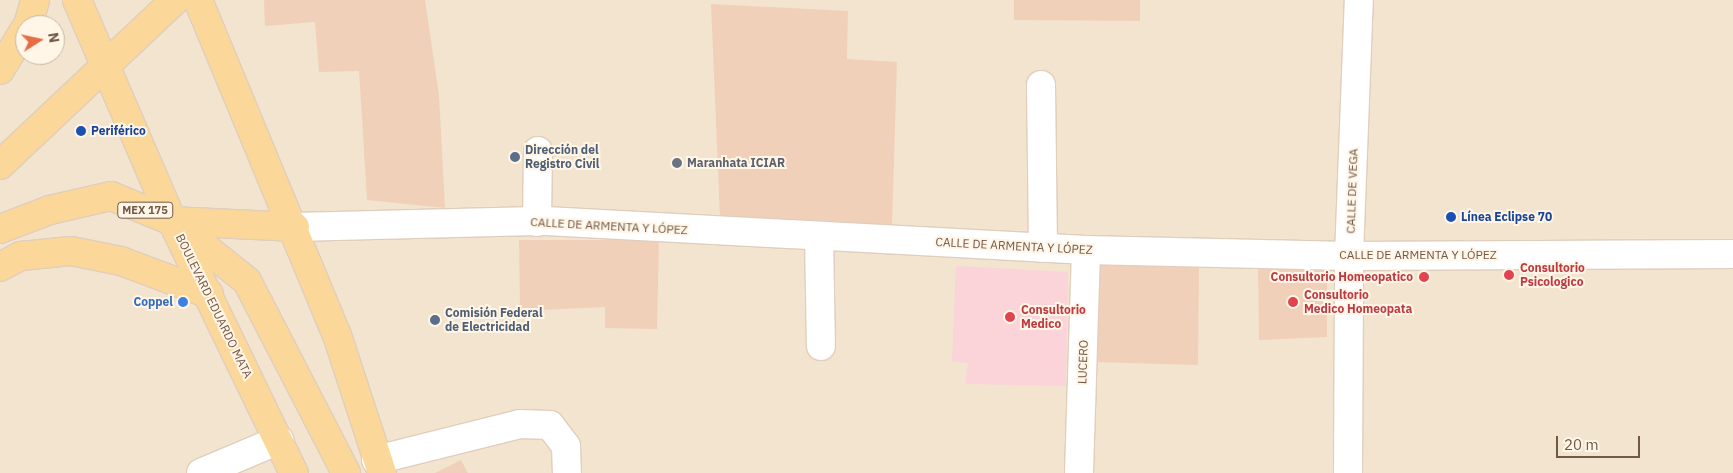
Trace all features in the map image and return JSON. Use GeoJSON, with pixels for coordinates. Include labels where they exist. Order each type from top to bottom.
{"type":"FeatureCollection","features":[{"type":"Feature","properties":{"kind":"main road"},"geometry":{"type":"LineString","coordinates":[[31,15],[35,0]]}},
{"type":"Feature","properties":{"kind":"main road","name":"BOULEVARD EDUARDO MATA"},"geometry":{"type":"LineString","coordinates":[[77,0],[172,221],[210,294],[294,473]]}},
{"type":"Feature","properties":{"kind":"main road"},"geometry":{"type":"LineString","coordinates":[[0,165],[175,0]]}},
{"type":"Feature","properties":{"kind":"main road"},"geometry":{"type":"LineString","coordinates":[[198,0],[295,227],[337,335],[379,466]]}},
{"type":"Feature","properties":{"kind":"main road"},"geometry":{"type":"LineString","coordinates":[[0,70],[15,45]]}},
{"type":"Feature","properties":{"kind":"main road","name":"MEX 175"},"geometry":{"type":"LineString","coordinates":[[0,229],[50,210],[111,196],[172,221],[295,227]]}},
{"type":"Feature","properties":{"kind":"main road"},"geometry":{"type":"LineString","coordinates":[[172,221],[247,281],[346,473]]}},
{"type":"Feature","properties":{"kind":"main road"},"geometry":{"type":"LineString","coordinates":[[0,267],[20,256],[71,250],[121,261],[210,294]]}},
{"type":"Feature","properties":{"kind":"street","name":"CALLE DE VEGA"},"geometry":{"type":"LineString","coordinates":[[1348,473],[1349,256],[1359,0]]}},
{"type":"Feature","properties":{"kind":"street"},"geometry":{"type":"LineString","coordinates":[[1041,85],[1043,248]]}},
{"type":"Feature","properties":{"kind":"street"},"geometry":{"type":"LineString","coordinates":[[537,222],[538,151]]}},
{"type":"Feature","properties":{"kind":"street","name":"CALLE DE ARMENTA Y LÓPEZ"},"geometry":{"type":"LineString","coordinates":[[295,227],[537,222],[1086,250],[1349,256],[1733,254]]}},
{"type":"Feature","properties":{"kind":"street"},"geometry":{"type":"LineString","coordinates":[[819,236],[821,346]]}},
{"type":"Feature","properties":{"kind":"street","name":"LUCERO"},"geometry":{"type":"LineString","coordinates":[[1078,473],[1086,250]]}},
{"type":"Feature","properties":{"kind":"street"},"geometry":{"type":"LineString","coordinates":[[379,466],[520,424],[550,425],[566,446],[567,473]]}},
{"type":"Feature","properties":{"kind":"street"},"geometry":{"type":"LineString","coordinates":[[216,470],[279,440]]}},
{"type":"Feature","properties":{"kind":"shaded area"},"geometry":{"type":"Polygon","coordinates":[[[0,0],[1733,0],[1733,473],[0,473],[0,0]]]}},
{"type":"Feature","properties":{"kind":"shaded area","name":"Consultorio Medico"},"geometry":{"type":"Polygon","coordinates":[[[956,266],[1068,272],[1066,386],[965,384],[968,363],[952,362],[956,266]]]}},
{"type":"Feature","properties":{"kind":"building"},"geometry":{"type":"Polygon","coordinates":[[[264,0],[425,0],[439,95],[445,208],[367,200],[359,71],[319,72],[315,22],[265,26],[264,0]]]}},
{"type":"Feature","properties":{"kind":"building"},"geometry":{"type":"Polygon","coordinates":[[[1014,0],[1140,0],[1140,21],[1014,20],[1014,0]]]}},
{"type":"Feature","properties":{"kind":"building"},"geometry":{"type":"Polygon","coordinates":[[[711,4],[848,11],[847,59],[897,62],[892,226],[720,218],[711,4]]]}},
{"type":"Feature","properties":{"kind":"building"},"geometry":{"type":"Polygon","coordinates":[[[519,240],[659,240],[657,329],[605,328],[605,307],[520,311],[519,240]]]}},
{"type":"Feature","properties":{"kind":"building"},"geometry":{"type":"Polygon","coordinates":[[[1096,258],[1199,263],[1198,365],[1094,362],[1096,258]]]}},
{"type":"Feature","properties":{"kind":"building","name":"Consultorio Medico Homeopata"},"geometry":{"type":"Polygon","coordinates":[[[1258,262],[1327,266],[1327,337],[1259,340],[1258,262]]]}},
{"type":"Feature","properties":{"kind":"building"},"geometry":{"type":"Polygon","coordinates":[[[461,460],[468,473],[435,473],[461,460]]]}},
{"type":"Feature","properties":{"kind":"place","name":"Periférico"},"geometry":{"type":"Point","coordinates":[81,131]}},
{"type":"Feature","properties":{"kind":"place","name":"Dirección del Registro Civil"},"geometry":{"type":"Point","coordinates":[515,157]}},
{"type":"Feature","properties":{"kind":"place","name":"Maranhata ICIAR"},"geometry":{"type":"Point","coordinates":[677,163]}},
{"type":"Feature","properties":{"kind":"place","name":"Línea Eclipse 70"},"geometry":{"type":"Point","coordinates":[1451,217]}},
{"type":"Feature","properties":{"kind":"place","name":"Consultorio Psicologico"},"geometry":{"type":"Point","coordinates":[1509,275]}},
{"type":"Feature","properties":{"kind":"place","name":"Consultorio Homeopatico"},"geometry":{"type":"Point","coordinates":[1424,277]}},
{"type":"Feature","properties":{"kind":"place","name":"Coppel"},"geometry":{"type":"Point","coordinates":[183,302]}},
{"type":"Feature","properties":{"kind":"place","name":"Consultorio Medico Homeopata"},"geometry":{"type":"Point","coordinates":[1293,302]}},
{"type":"Feature","properties":{"kind":"place","name":"Consultorio Medico"},"geometry":{"type":"Point","coordinates":[1010,317]}},
{"type":"Feature","properties":{"kind":"place","name":"Comisión Federal de Electricidad"},"geometry":{"type":"Point","coordinates":[435,320]}}]}
